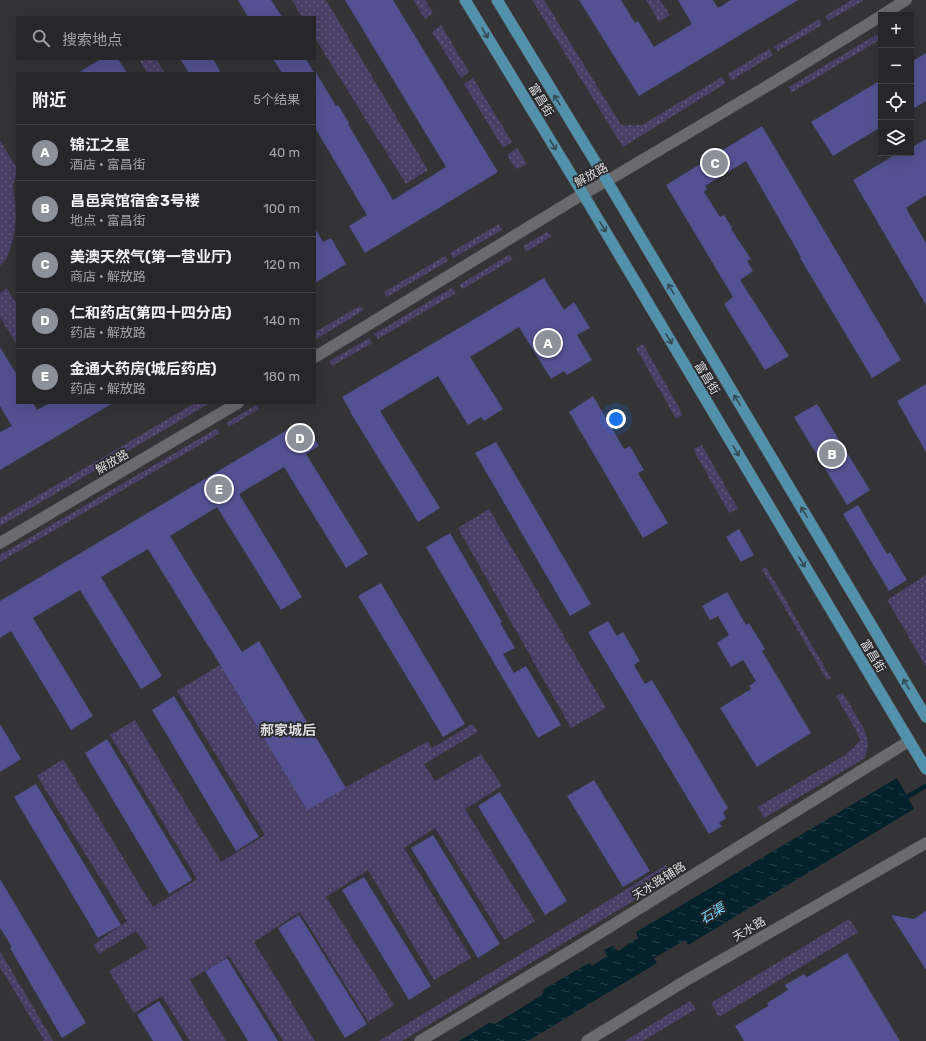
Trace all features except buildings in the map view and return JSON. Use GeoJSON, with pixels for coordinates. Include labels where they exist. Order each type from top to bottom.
{"type":"FeatureCollection","features":[{"type":"Feature","properties":{"kind":"main road","name":"富昌街"},"geometry":{"type":"LineString","coordinates":[[465,0],[583,194],[926,769]]}},
{"type":"Feature","properties":{"kind":"main road","name":"富昌街"},"geometry":{"type":"LineString","coordinates":[[497,0],[607,181],[926,717]]}},
{"type":"Feature","properties":{"kind":"street","name":"解放路"},"geometry":{"type":"LineString","coordinates":[[887,12],[906,0]]}},
{"type":"Feature","properties":{"kind":"street","name":"解放路"},"geometry":{"type":"LineString","coordinates":[[316,356],[583,194],[779,79],[878,17]]}},
{"type":"Feature","properties":{"kind":"street","name":"解放路"},"geometry":{"type":"LineString","coordinates":[[0,543],[236,404]]}},
{"type":"Feature","properties":{"kind":"street","name":"天水路辅路"},"geometry":{"type":"LineString","coordinates":[[420,1041],[574,949],[909,741]]}},
{"type":"Feature","properties":{"kind":"street","name":"天水路"},"geometry":{"type":"LineString","coordinates":[[587,1041],[685,981],[926,842]]}},
{"type":"Feature","properties":{"kind":"shaded area"},"geometry":{"type":"Polygon","coordinates":[[[292,0],[326,0],[428,170],[406,184],[316,40],[316,16],[301,16],[292,0]]]}},
{"type":"Feature","properties":{"kind":"shaded area"},"geometry":{"type":"Polygon","coordinates":[[[413,0],[425,0],[433,13],[425,19],[413,0]]]}},
{"type":"Feature","properties":{"kind":"shaded area"},"geometry":{"type":"Polygon","coordinates":[[[532,0],[544,0],[621,125],[642,125],[722,77],[726,83],[623,147],[532,0]]]}},
{"type":"Feature","properties":{"kind":"shaded area"},"geometry":{"type":"Polygon","coordinates":[[[646,0],[660,0],[670,15],[659,22],[646,0]]]}},
{"type":"Feature","properties":{"kind":"shaded area"},"geometry":{"type":"Polygon","coordinates":[[[852,0],[864,0],[828,21],[825,16],[852,0]]]}},
{"type":"Feature","properties":{"kind":"shaded area"},"geometry":{"type":"Polygon","coordinates":[[[819,19],[822,25],[778,51],[774,47],[819,19]]]}},
{"type":"Feature","properties":{"kind":"shaded area"},"geometry":{"type":"Polygon","coordinates":[[[441,25],[469,72],[461,78],[432,32],[441,25]]]}},
{"type":"Feature","properties":{"kind":"shaded area"},"geometry":{"type":"Polygon","coordinates":[[[878,34],[878,41],[791,93],[789,87],[878,34]]]}},
{"type":"Feature","properties":{"kind":"shaded area"},"geometry":{"type":"Polygon","coordinates":[[[769,49],[773,55],[732,80],[728,74],[769,49]]]}},
{"type":"Feature","properties":{"kind":"shaded area"},"geometry":{"type":"Polygon","coordinates":[[[140,60],[157,60],[164,72],[146,72],[140,60]]]}},
{"type":"Feature","properties":{"kind":"shaded area"},"geometry":{"type":"Polygon","coordinates":[[[473,78],[512,142],[503,148],[464,84],[473,78]]]}},
{"type":"Feature","properties":{"kind":"shaded area"},"geometry":{"type":"Polygon","coordinates":[[[0,141],[16,166],[13,187],[16,215],[11,247],[6,259],[0,266],[0,141]]]}},
{"type":"Feature","properties":{"kind":"shaded area"},"geometry":{"type":"Polygon","coordinates":[[[517,148],[527,164],[516,169],[507,155],[517,148]]]}},
{"type":"Feature","properties":{"kind":"shaded area"},"geometry":{"type":"Polygon","coordinates":[[[499,224],[502,230],[453,258],[450,253],[499,224]]]}},
{"type":"Feature","properties":{"kind":"shaded area"},"geometry":{"type":"Polygon","coordinates":[[[547,232],[552,236],[526,252],[523,246],[547,232]]]}},
{"type":"Feature","properties":{"kind":"shaded area"},"geometry":{"type":"Polygon","coordinates":[[[509,255],[513,259],[463,289],[459,285],[509,255]]]}},
{"type":"Feature","properties":{"kind":"shaded area"},"geometry":{"type":"Polygon","coordinates":[[[445,256],[448,261],[387,297],[384,292],[445,256]]]}},
{"type":"Feature","properties":{"kind":"shaded area"},"geometry":{"type":"Polygon","coordinates":[[[7,288],[16,303],[16,343],[0,317],[0,293],[7,288]]]}},
{"type":"Feature","properties":{"kind":"shaded area"},"geometry":{"type":"Polygon","coordinates":[[[452,288],[456,293],[378,339],[374,334],[452,288]]]}},
{"type":"Feature","properties":{"kind":"shaded area"},"geometry":{"type":"Polygon","coordinates":[[[360,306],[364,310],[316,339],[316,331],[360,306]]]}},
{"type":"Feature","properties":{"kind":"shaded area"},"geometry":{"type":"Polygon","coordinates":[[[369,338],[372,343],[332,366],[330,361],[369,338]]]}},
{"type":"Feature","properties":{"kind":"shaded area"},"geometry":{"type":"Polygon","coordinates":[[[643,344],[683,415],[676,419],[636,348],[643,344]]]}},
{"type":"Feature","properties":{"kind":"shaded area"},"geometry":{"type":"Polygon","coordinates":[[[193,404],[208,404],[0,526],[0,518],[193,404]]]}},
{"type":"Feature","properties":{"kind":"shaded area"},"geometry":{"type":"Polygon","coordinates":[[[256,405],[259,409],[229,427],[226,423],[256,405]]]}},
{"type":"Feature","properties":{"kind":"shaded area"},"geometry":{"type":"Polygon","coordinates":[[[216,429],[220,433],[0,562],[0,555],[216,429]]]}},
{"type":"Feature","properties":{"kind":"shaded area"},"geometry":{"type":"Polygon","coordinates":[[[702,445],[738,509],[729,513],[693,449],[702,445]]]}},
{"type":"Feature","properties":{"kind":"shaded area"},"geometry":{"type":"Polygon","coordinates":[[[489,509],[606,708],[571,728],[458,528],[489,509]]]}},
{"type":"Feature","properties":{"kind":"shaded area"},"geometry":{"type":"Polygon","coordinates":[[[766,567],[831,678],[827,680],[762,569],[766,567]]]}},
{"type":"Feature","properties":{"kind":"shaded area"},"geometry":{"type":"Polygon","coordinates":[[[926,575],[926,666],[887,600],[926,575]]]}},
{"type":"Feature","properties":{"kind":"shaded area"},"geometry":{"type":"Polygon","coordinates":[[[220,665],[307,809],[428,741],[432,748],[473,724],[478,732],[424,764],[435,781],[481,754],[502,786],[465,809],[535,921],[504,940],[435,828],[404,848],[471,958],[434,980],[368,870],[326,897],[394,1005],[368,1022],[300,912],[254,942],[315,1041],[283,1041],[229,956],[190,980],[226,1041],[190,1041],[162,996],[134,1013],[109,971],[148,948],[136,931],[99,954],[93,945],[127,921],[37,776],[63,759],[153,907],[197,879],[110,735],[135,720],[221,862],[265,835],[177,691],[220,665]]]}},
{"type":"Feature","properties":{"kind":"shaded area"},"geometry":{"type":"Polygon","coordinates":[[[843,693],[865,731],[868,744],[865,758],[764,818],[758,807],[845,755],[860,740],[856,730],[836,696],[843,693]]]}},
{"type":"Feature","properties":{"kind":"shaded area"},"geometry":{"type":"Polygon","coordinates":[[[666,865],[673,877],[402,1041],[379,1041],[666,865]]]}},
{"type":"Feature","properties":{"kind":"shaded area"},"geometry":{"type":"Polygon","coordinates":[[[849,919],[858,932],[719,1017],[711,1003],[849,919]]]}},
{"type":"Feature","properties":{"kind":"shaded area"},"geometry":{"type":"Polygon","coordinates":[[[0,951],[53,1041],[43,1041],[44,1040],[0,967],[0,951]]]}},
{"type":"Feature","properties":{"kind":"shaded area"},"geometry":{"type":"Polygon","coordinates":[[[690,1001],[696,1009],[643,1041],[625,1041],[690,1001]]]}},
{"type":"Feature","properties":{"kind":"water"},"geometry":{"type":"Polygon","coordinates":[[[897,778],[914,809],[688,945],[685,940],[654,958],[657,963],[528,1041],[459,1041],[489,1023],[495,1024],[542,995],[544,989],[589,963],[592,966],[607,956],[604,950],[613,946],[618,951],[638,938],[636,932],[897,778]]]}},
{"type":"Feature","properties":{"kind":"waterway","name":"石渠"},"geometry":{"type":"LineString","coordinates":[[903,799],[926,786]]}},
{"type":"Feature","properties":{"kind":"place","name":"美澳天然气(第一营业厅)"},"geometry":{"type":"Point","coordinates":[715,163]}},
{"type":"Feature","properties":{"kind":"place","name":"锦江之星"},"geometry":{"type":"Point","coordinates":[548,343]}},
{"type":"Feature","properties":{"kind":"place","name":"仁和药店(第四十四分店)"},"geometry":{"type":"Point","coordinates":[300,438]}},
{"type":"Feature","properties":{"kind":"place","name":"昌邑宾馆宿舍3号楼"},"geometry":{"type":"Point","coordinates":[832,454]}},
{"type":"Feature","properties":{"kind":"place","name":"金通大药房(城后药店)"},"geometry":{"type":"Point","coordinates":[219,489]}},
{"type":"Feature","properties":{"kind":"district","name":"郝家城后"},"geometry":{"type":"Point","coordinates":[288,730]}}]}
